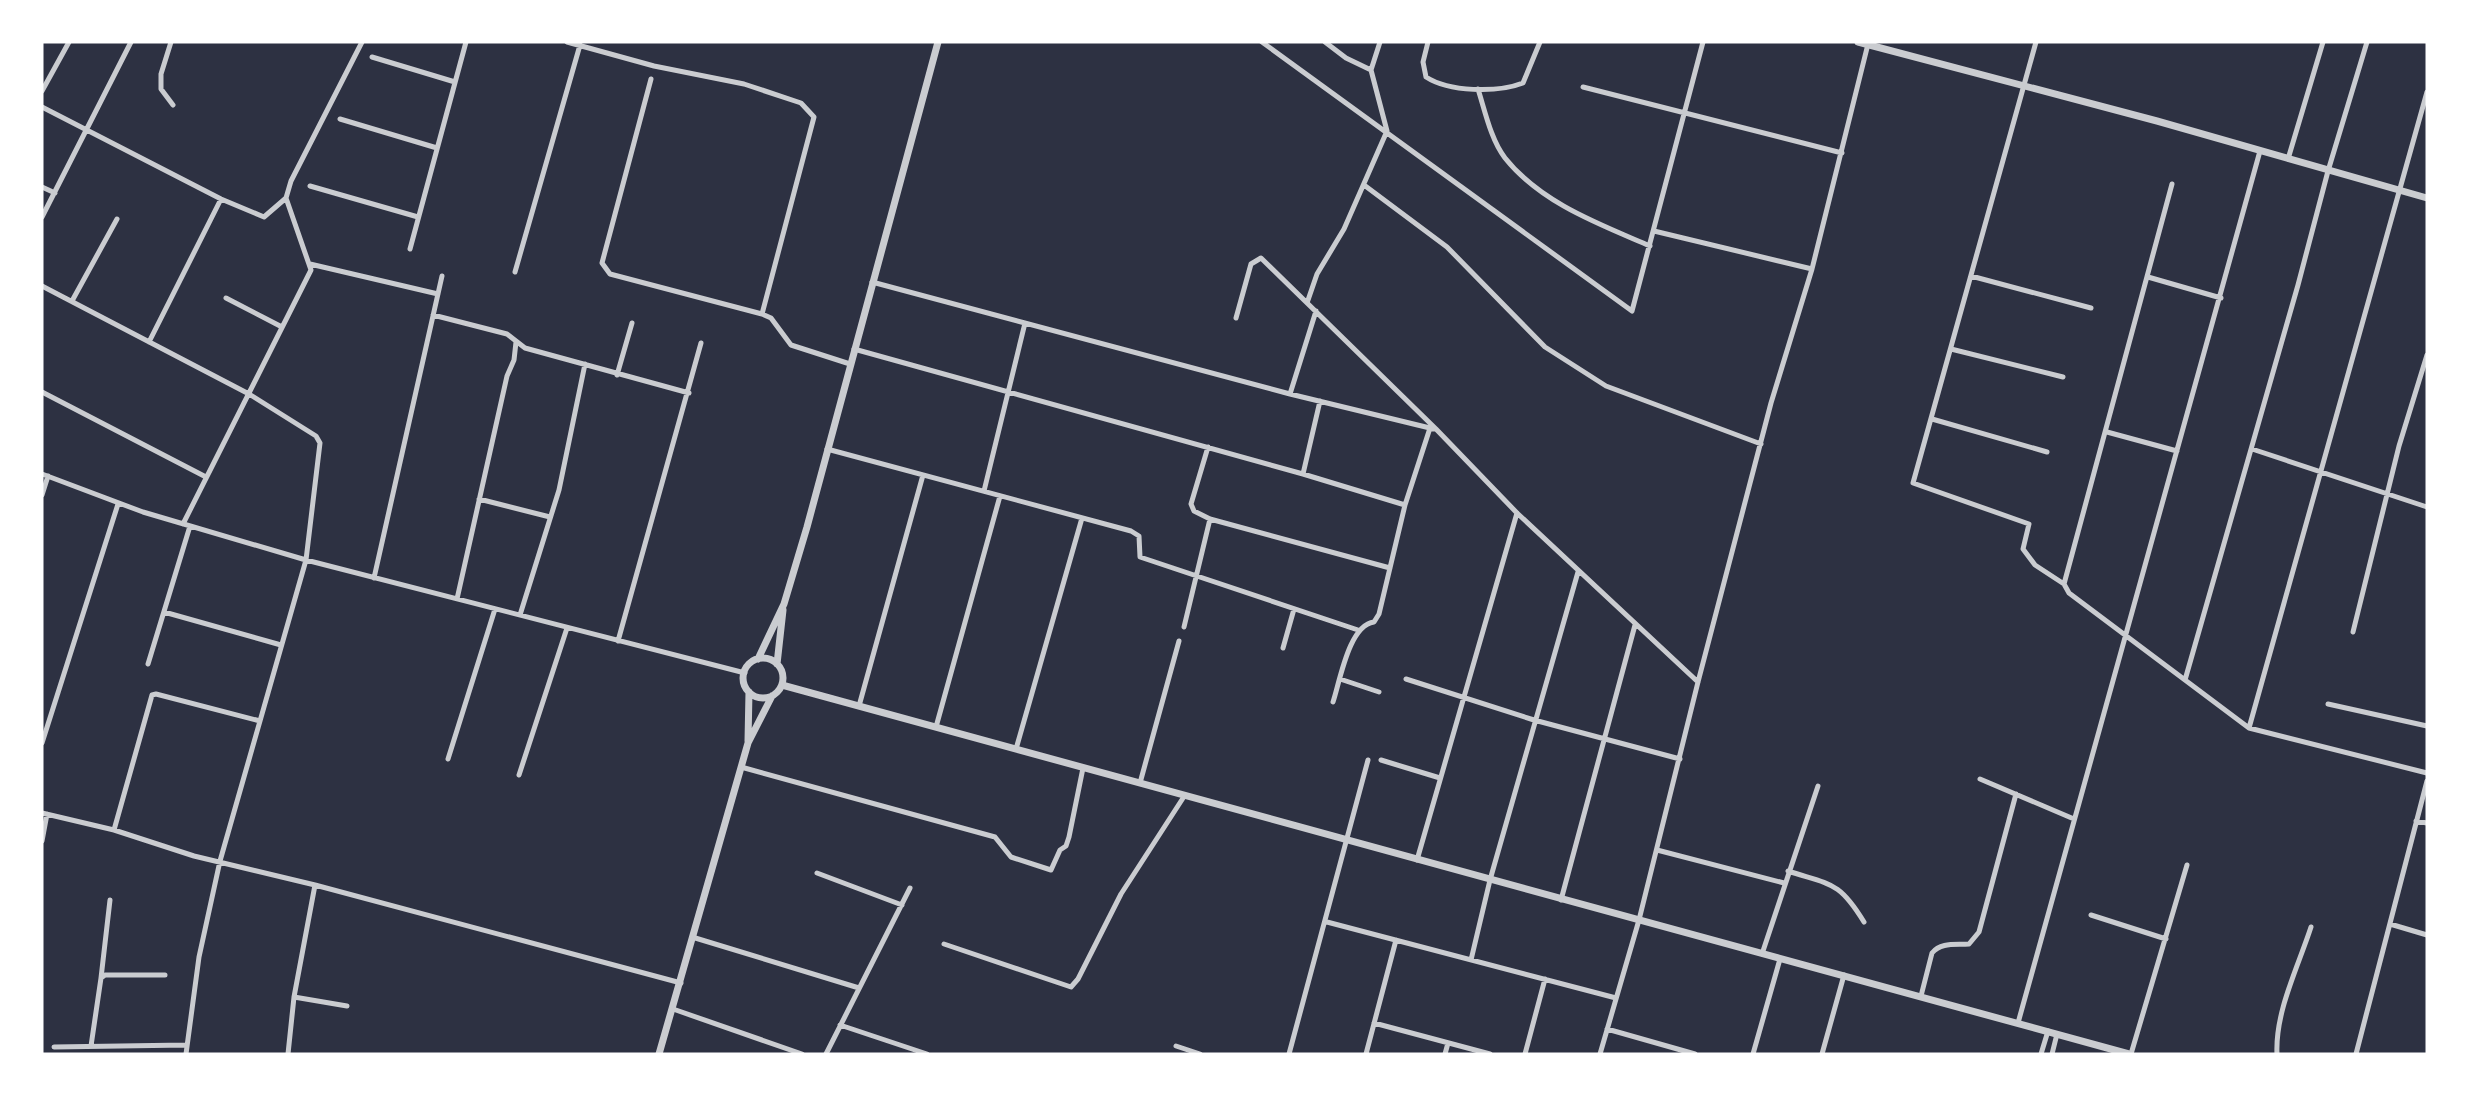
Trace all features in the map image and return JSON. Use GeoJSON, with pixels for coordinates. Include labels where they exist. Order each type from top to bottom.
{"type":"FeatureCollection","features":[{"type":"Feature","properties":{"kind":"street"},"geometry":{"type":"LineString","coordinates":[[42,91],[69,42]]}},
{"type":"Feature","properties":{"kind":"street"},"geometry":{"type":"LineString","coordinates":[[42,217],[131,42]]}},
{"type":"Feature","properties":{"kind":"street"},"geometry":{"type":"LineString","coordinates":[[171,42],[161,74],[161,89],[173,105]]}},
{"type":"Feature","properties":{"kind":"street"},"geometry":{"type":"LineString","coordinates":[[42,107],[221,199],[260,217],[268,216],[286,198],[291,181],[362,42]]}},
{"type":"Feature","properties":{"kind":"street"},"geometry":{"type":"LineString","coordinates":[[410,249],[466,42]]}},
{"type":"Feature","properties":{"kind":"street"},"geometry":{"type":"LineString","coordinates":[[567,42],[654,66],[744,84],[801,103],[813,117],[762,314]]}},
{"type":"Feature","properties":{"kind":"street"},"geometry":{"type":"LineString","coordinates":[[659,1054],[748,743],[772,696],[782,685],[783,677],[777,664],[784,604],[938,42]]}},
{"type":"Feature","properties":{"kind":"street"},"geometry":{"type":"LineString","coordinates":[[1262,42],[1632,311],[1703,42]]}},
{"type":"Feature","properties":{"kind":"street"},"geometry":{"type":"LineString","coordinates":[[1325,42],[1346,58],[1371,70]]}},
{"type":"Feature","properties":{"kind":"street"},"geometry":{"type":"LineString","coordinates":[[1307,303],[1317,274],[1344,229],[1387,131],[1371,70],[1380,42]]}},
{"type":"Feature","properties":{"kind":"street"},"geometry":{"type":"LineString","coordinates":[[1428,42],[1423,62],[1426,77],[1438,85],[1478,90],[1508,89],[1523,83],[1540,42]]}},
{"type":"Feature","properties":{"kind":"street"},"geometry":{"type":"LineString","coordinates":[[1858,42],[2427,198]]}},
{"type":"Feature","properties":{"kind":"street"},"geometry":{"type":"LineString","coordinates":[[2036,42],[1913,483],[2029,524],[2023,549],[2035,565],[2064,584],[2069,593],[2249,728],[2427,773]]}},
{"type":"Feature","properties":{"kind":"street"},"geometry":{"type":"LineString","coordinates":[[2288,159],[2323,42]]}},
{"type":"Feature","properties":{"kind":"street"},"geometry":{"type":"LineString","coordinates":[[2185,680],[2252,449],[2328,171],[2367,42]]}},
{"type":"Feature","properties":{"kind":"street"},"geometry":{"type":"LineString","coordinates":[[1600,1054],[1639,920],[1771,403],[1812,269],[1868,43]]}},
{"type":"Feature","properties":{"kind":"street"},"geometry":{"type":"LineString","coordinates":[[515,272],[580,45]]}},
{"type":"Feature","properties":{"kind":"street"},"geometry":{"type":"LineString","coordinates":[[372,57],[455,82]]}},
{"type":"Feature","properties":{"kind":"street"},"geometry":{"type":"LineString","coordinates":[[651,79],[602,264],[605,269],[610,274],[762,314],[771,318],[791,345],[850,364]]}},
{"type":"Feature","properties":{"kind":"street"},"geometry":{"type":"LineString","coordinates":[[1582,87],[1842,153]]}},
{"type":"Feature","properties":{"kind":"street"},"geometry":{"type":"LineString","coordinates":[[1478,90],[1491,129],[1505,158],[1540,190],[1568,209],[1650,246]]}},
{"type":"Feature","properties":{"kind":"street"},"geometry":{"type":"LineString","coordinates":[[2249,728],[2427,92]]}},
{"type":"Feature","properties":{"kind":"street"},"geometry":{"type":"LineString","coordinates":[[340,119],[437,148]]}},
{"type":"Feature","properties":{"kind":"street"},"geometry":{"type":"LineString","coordinates":[[2018,1023],[2260,151]]}},
{"type":"Feature","properties":{"kind":"street"},"geometry":{"type":"LineString","coordinates":[[1364,184],[1447,247],[1545,347],[1606,386],[1761,444]]}},
{"type":"Feature","properties":{"kind":"street"},"geometry":{"type":"LineString","coordinates":[[2064,584],[2107,432],[2172,184]]}},
{"type":"Feature","properties":{"kind":"street"},"geometry":{"type":"LineString","coordinates":[[310,186],[418,218]]}},
{"type":"Feature","properties":{"kind":"street"},"geometry":{"type":"LineString","coordinates":[[42,187],[55,193]]}},
{"type":"Feature","properties":{"kind":"street"},"geometry":{"type":"LineString","coordinates":[[183,524],[311,270],[286,198]]}},
{"type":"Feature","properties":{"kind":"street"},"geometry":{"type":"LineString","coordinates":[[149,342],[221,199]]}},
{"type":"Feature","properties":{"kind":"street"},"geometry":{"type":"LineString","coordinates":[[72,301],[117,219]]}},
{"type":"Feature","properties":{"kind":"street"},"geometry":{"type":"LineString","coordinates":[[1654,231],[1812,269]]}},
{"type":"Feature","properties":{"kind":"street"},"geometry":{"type":"LineString","coordinates":[[1236,318],[1249,270],[1257,258],[1264,261],[1316,311],[1578,572],[1698,682]]}},
{"type":"Feature","properties":{"kind":"street"},"geometry":{"type":"LineString","coordinates":[[310,264],[438,294]]}},
{"type":"Feature","properties":{"kind":"street"},"geometry":{"type":"LineString","coordinates":[[374,578],[442,276]]}},
{"type":"Feature","properties":{"kind":"street"},"geometry":{"type":"LineString","coordinates":[[1971,276],[2091,308]]}},
{"type":"Feature","properties":{"kind":"street"},"geometry":{"type":"LineString","coordinates":[[2148,277],[2221,297]]}},
{"type":"Feature","properties":{"kind":"street"},"geometry":{"type":"LineString","coordinates":[[873,282],[1290,394],[1433,428]]}},
{"type":"Feature","properties":{"kind":"street"},"geometry":{"type":"LineString","coordinates":[[42,286],[249,394],[316,436],[320,443],[306,560],[220,861],[199,957],[186,1054]]}},
{"type":"Feature","properties":{"kind":"street"},"geometry":{"type":"LineString","coordinates":[[226,298],[282,327]]}},
{"type":"Feature","properties":{"kind":"street"},"geometry":{"type":"LineString","coordinates":[[1290,394],[1316,311]]}},
{"type":"Feature","properties":{"kind":"street"},"geometry":{"type":"LineString","coordinates":[[433,315],[507,334],[525,348],[689,393]]}},
{"type":"Feature","properties":{"kind":"street"},"geometry":{"type":"LineString","coordinates":[[617,375],[632,322]]}},
{"type":"Feature","properties":{"kind":"street"},"geometry":{"type":"LineString","coordinates":[[984,491],[1025,323]]}},
{"type":"Feature","properties":{"kind":"street"},"geometry":{"type":"LineString","coordinates":[[457,599],[507,376],[514,360],[516,342]]}},
{"type":"Feature","properties":{"kind":"street"},"geometry":{"type":"LineString","coordinates":[[618,641],[702,343]]}},
{"type":"Feature","properties":{"kind":"street"},"geometry":{"type":"LineString","coordinates":[[854,349],[1208,447],[1405,505]]}},
{"type":"Feature","properties":{"kind":"street"},"geometry":{"type":"LineString","coordinates":[[1951,349],[2063,377]]}},
{"type":"Feature","properties":{"kind":"street"},"geometry":{"type":"LineString","coordinates":[[2353,632],[2387,495],[2427,355]]}},
{"type":"Feature","properties":{"kind":"street"},"geometry":{"type":"LineString","coordinates":[[520,615],[559,490],[585,364]]}},
{"type":"Feature","properties":{"kind":"street"},"geometry":{"type":"LineString","coordinates":[[42,392],[206,477]]}},
{"type":"Feature","properties":{"kind":"street"},"geometry":{"type":"LineString","coordinates":[[1303,474],[1320,401]]}},
{"type":"Feature","properties":{"kind":"street"},"geometry":{"type":"LineString","coordinates":[[1932,419],[2047,452]]}},
{"type":"Feature","properties":{"kind":"street"},"geometry":{"type":"LineString","coordinates":[[1333,702],[1358,630],[1377,619],[1405,505],[1433,428]]}},
{"type":"Feature","properties":{"kind":"street"},"geometry":{"type":"LineString","coordinates":[[2107,432],[2177,451]]}},
{"type":"Feature","properties":{"kind":"street"},"geometry":{"type":"LineString","coordinates":[[1208,447],[1191,508],[1210,519],[1390,568]]}},
{"type":"Feature","properties":{"kind":"street"},"geometry":{"type":"LineString","coordinates":[[827,449],[1134,532],[1139,536],[1140,558],[1358,630]]}},
{"type":"Feature","properties":{"kind":"street"},"geometry":{"type":"LineString","coordinates":[[2252,449],[2427,507]]}},
{"type":"Feature","properties":{"kind":"street"},"geometry":{"type":"LineString","coordinates":[[42,495],[45,475],[118,504],[306,560],[744,673]]}},
{"type":"Feature","properties":{"kind":"street"},"geometry":{"type":"LineString","coordinates":[[859,706],[923,475]]}},
{"type":"Feature","properties":{"kind":"street"},"geometry":{"type":"LineString","coordinates":[[936,727],[1000,496]]}},
{"type":"Feature","properties":{"kind":"street"},"geometry":{"type":"LineString","coordinates":[[479,499],[550,517]]}},
{"type":"Feature","properties":{"kind":"street"},"geometry":{"type":"LineString","coordinates":[[42,742],[118,504]]}},
{"type":"Feature","properties":{"kind":"street"},"geometry":{"type":"LineString","coordinates":[[1417,860],[1517,513]]}},
{"type":"Feature","properties":{"kind":"street"},"geometry":{"type":"LineString","coordinates":[[1016,749],[1082,518]]}},
{"type":"Feature","properties":{"kind":"street"},"geometry":{"type":"LineString","coordinates":[[1184,627],[1210,519]]}},
{"type":"Feature","properties":{"kind":"street"},"geometry":{"type":"LineString","coordinates":[[148,664],[190,526]]}},
{"type":"Feature","properties":{"kind":"street"},"geometry":{"type":"LineString","coordinates":[[1471,960],[1490,880],[1534,720],[1578,572]]}},
{"type":"Feature","properties":{"kind":"street"},"geometry":{"type":"LineString","coordinates":[[758,659],[784,604]]}},
{"type":"Feature","properties":{"kind":"street"},"geometry":{"type":"LineString","coordinates":[[448,759],[495,609]]}},
{"type":"Feature","properties":{"kind":"street"},"geometry":{"type":"LineString","coordinates":[[1283,648],[1294,609]]}},
{"type":"Feature","properties":{"kind":"street"},"geometry":{"type":"LineString","coordinates":[[164,612],[281,645]]}},
{"type":"Feature","properties":{"kind":"street"},"geometry":{"type":"LineString","coordinates":[[1561,900],[1635,625]]}},
{"type":"Feature","properties":{"kind":"street"},"geometry":{"type":"LineString","coordinates":[[519,775],[567,628]]}},
{"type":"Feature","properties":{"kind":"street"},"geometry":{"type":"LineString","coordinates":[[1140,783],[1179,641]]}},
{"type":"Feature","properties":{"kind":"street"},"geometry":{"type":"LineString","coordinates":[[772,696],[759,698],[749,692],[745,686],[744,673],[752,662],[758,659],[771,660],[777,664]]}},
{"type":"Feature","properties":{"kind":"street"},"geometry":{"type":"LineString","coordinates":[[1340,679],[1379,692]]}},
{"type":"Feature","properties":{"kind":"street"},"geometry":{"type":"LineString","coordinates":[[1406,679],[1534,720],[1680,759]]}},
{"type":"Feature","properties":{"kind":"street"},"geometry":{"type":"LineString","coordinates":[[782,685],[2130,1054],[2187,866]]}},
{"type":"Feature","properties":{"kind":"street"},"geometry":{"type":"LineString","coordinates":[[748,743],[749,692]]}},
{"type":"Feature","properties":{"kind":"street"},"geometry":{"type":"LineString","coordinates":[[114,830],[152,695],[156,694],[260,721]]}},
{"type":"Feature","properties":{"kind":"street"},"geometry":{"type":"LineString","coordinates":[[2328,704],[2427,726]]}},
{"type":"Feature","properties":{"kind":"street"},"geometry":{"type":"LineString","coordinates":[[1289,1054],[1368,760]]}},
{"type":"Feature","properties":{"kind":"street"},"geometry":{"type":"LineString","coordinates":[[1381,760],[1440,778]]}},
{"type":"Feature","properties":{"kind":"street"},"geometry":{"type":"LineString","coordinates":[[741,768],[995,837],[1011,856],[1051,870],[1059,850],[1065,846],[1069,837],[1083,768]]}},
{"type":"Feature","properties":{"kind":"street"},"geometry":{"type":"LineString","coordinates":[[1980,779],[2074,819]]}},
{"type":"Feature","properties":{"kind":"street"},"geometry":{"type":"LineString","coordinates":[[2356,1054],[2427,781]]}},
{"type":"Feature","properties":{"kind":"street"},"geometry":{"type":"LineString","coordinates":[[1762,954],[1818,786]]}},
{"type":"Feature","properties":{"kind":"street"},"geometry":{"type":"LineString","coordinates":[[1921,996],[1935,949],[1940,946],[1969,945],[1979,932],[2016,794]]}},
{"type":"Feature","properties":{"kind":"street"},"geometry":{"type":"LineString","coordinates":[[944,944],[1071,987],[1078,979],[1120,894],[1185,795]]}},
{"type":"Feature","properties":{"kind":"street"},"geometry":{"type":"LineString","coordinates":[[42,841],[45,813],[114,830],[194,856],[315,885],[681,983]]}},
{"type":"Feature","properties":{"kind":"street"},"geometry":{"type":"LineString","coordinates":[[2416,821],[2427,824]]}},
{"type":"Feature","properties":{"kind":"street"},"geometry":{"type":"LineString","coordinates":[[1657,850],[1784,883]]}},
{"type":"Feature","properties":{"kind":"street"},"geometry":{"type":"LineString","coordinates":[[1788,871],[1836,886],[1850,899],[1864,922]]}},
{"type":"Feature","properties":{"kind":"street"},"geometry":{"type":"LineString","coordinates":[[817,873],[902,905]]}},
{"type":"Feature","properties":{"kind":"street"},"geometry":{"type":"LineString","coordinates":[[288,1054],[294,997],[315,885]]}},
{"type":"Feature","properties":{"kind":"street"},"geometry":{"type":"LineString","coordinates":[[826,1054],[910,888]]}},
{"type":"Feature","properties":{"kind":"street"},"geometry":{"type":"LineString","coordinates":[[91,1047],[110,900]]}},
{"type":"Feature","properties":{"kind":"street"},"geometry":{"type":"LineString","coordinates":[[2091,915],[2166,939]]}},
{"type":"Feature","properties":{"kind":"street"},"geometry":{"type":"LineString","coordinates":[[1326,922],[1616,998]]}},
{"type":"Feature","properties":{"kind":"street"},"geometry":{"type":"LineString","coordinates":[[2390,924],[2427,935]]}},
{"type":"Feature","properties":{"kind":"street"},"geometry":{"type":"LineString","coordinates":[[2277,1054],[2276,1042],[2283,1011],[2311,927]]}},
{"type":"Feature","properties":{"kind":"street"},"geometry":{"type":"LineString","coordinates":[[692,938],[859,988]]}},
{"type":"Feature","properties":{"kind":"street"},"geometry":{"type":"LineString","coordinates":[[1366,1054],[1396,940]]}},
{"type":"Feature","properties":{"kind":"street"},"geometry":{"type":"LineString","coordinates":[[1753,1054],[1780,959]]}},
{"type":"Feature","properties":{"kind":"street"},"geometry":{"type":"LineString","coordinates":[[101,978],[105,975],[165,975]]}},
{"type":"Feature","properties":{"kind":"street"},"geometry":{"type":"LineString","coordinates":[[1822,1054],[1844,975]]}},
{"type":"Feature","properties":{"kind":"street"},"geometry":{"type":"LineString","coordinates":[[1525,1054],[1545,979]]}},
{"type":"Feature","properties":{"kind":"street"},"geometry":{"type":"LineString","coordinates":[[294,997],[347,1006]]}},
{"type":"Feature","properties":{"kind":"street"},"geometry":{"type":"LineString","coordinates":[[673,1009],[802,1054]]}},
{"type":"Feature","properties":{"kind":"street"},"geometry":{"type":"LineString","coordinates":[[1374,1023],[1490,1054]]}},
{"type":"Feature","properties":{"kind":"street"},"geometry":{"type":"LineString","coordinates":[[840,1024],[927,1054]]}},
{"type":"Feature","properties":{"kind":"street"},"geometry":{"type":"LineString","coordinates":[[1607,1029],[1695,1054]]}},
{"type":"Feature","properties":{"kind":"street"},"geometry":{"type":"LineString","coordinates":[[2041,1054],[2048,1031]]}},
{"type":"Feature","properties":{"kind":"street"},"geometry":{"type":"LineString","coordinates":[[2052,1054],[2057,1034]]}},
{"type":"Feature","properties":{"kind":"street"},"geometry":{"type":"LineString","coordinates":[[1445,1054],[1448,1043]]}},
{"type":"Feature","properties":{"kind":"street"},"geometry":{"type":"LineString","coordinates":[[54,1047],[186,1045]]}},
{"type":"Feature","properties":{"kind":"street"},"geometry":{"type":"LineString","coordinates":[[1176,1046],[1200,1054]]}}]}
